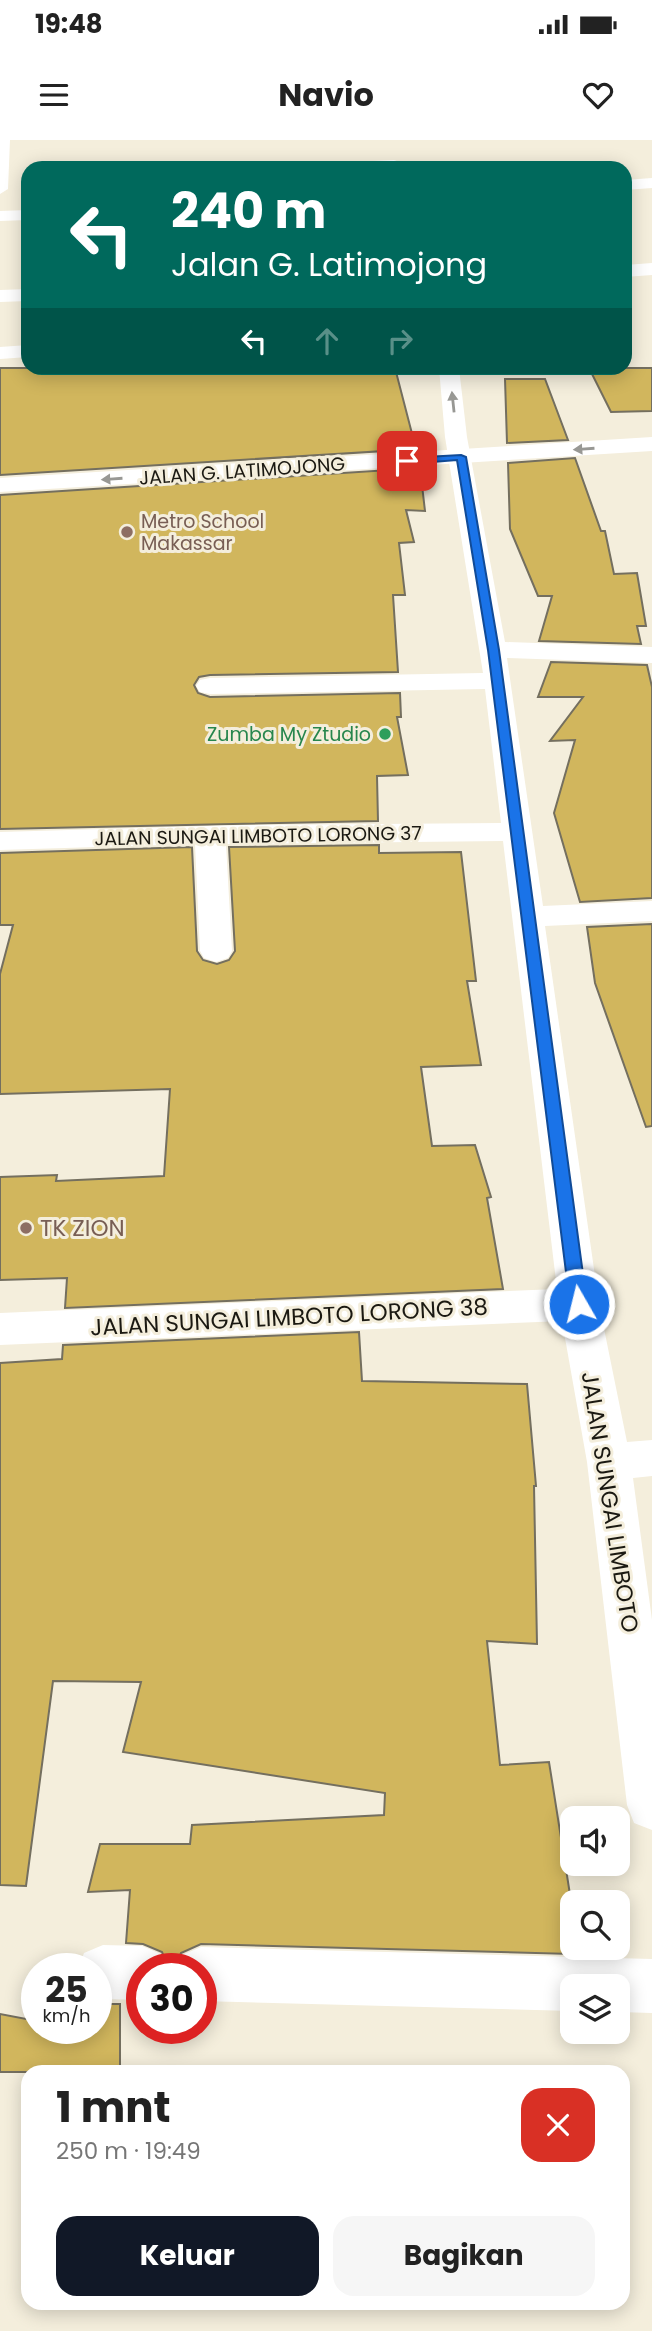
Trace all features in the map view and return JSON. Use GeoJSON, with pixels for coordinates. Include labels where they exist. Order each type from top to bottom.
{"type":"FeatureCollection","features":[{"type":"Feature","properties":{"kind":"street"},"geometry":{"type":"LineString","coordinates":[[0,186],[2,140]]}},
{"type":"Feature","properties":{"kind":"street"},"geometry":{"type":"LineString","coordinates":[[385,148],[392,161]]}},
{"type":"Feature","properties":{"kind":"street"},"geometry":{"type":"LineString","coordinates":[[632,184],[652,183]]}},
{"type":"Feature","properties":{"kind":"street"},"geometry":{"type":"LineString","coordinates":[[0,216],[21,215]]}},
{"type":"Feature","properties":{"kind":"street"},"geometry":{"type":"LineString","coordinates":[[632,270],[652,269]]}},
{"type":"Feature","properties":{"kind":"street"},"geometry":{"type":"LineString","coordinates":[[0,296],[21,295]]}},
{"type":"Feature","properties":{"kind":"street"},"geometry":{"type":"LineString","coordinates":[[0,353],[21,352]]}},
{"type":"Feature","properties":{"kind":"street","name":"JALAN SUNGAI LIMBOTO"},"geometry":{"type":"LineString","coordinates":[[450,375],[495,666],[579,1304],[609,1462],[652,1805]]}},
{"type":"Feature","properties":{"kind":"street"},"geometry":{"type":"LineString","coordinates":[[0,464],[459,447],[652,423]]}},
{"type":"Feature","properties":{"kind":"street","name":"JALAN G. LATIMOJONG"},"geometry":{"type":"LineString","coordinates":[[0,485],[459,447],[652,444]]}},
{"type":"Feature","properties":{"kind":"street"},"geometry":{"type":"LineString","coordinates":[[210,686],[652,654]]}},
{"type":"Feature","properties":{"kind":"street","name":"JALAN SUNGAI LIMBOTO LORONG 37"},"geometry":{"type":"LineString","coordinates":[[0,841],[210,835],[517,832]]}},
{"type":"Feature","properties":{"kind":"street"},"geometry":{"type":"LineString","coordinates":[[210,835],[216,951]]}},
{"type":"Feature","properties":{"kind":"street"},"geometry":{"type":"LineString","coordinates":[[527,917],[652,911]]}},
{"type":"Feature","properties":{"kind":"street","name":"JALAN SUNGAI LIMBOTO LORONG 38"},"geometry":{"type":"LineString","coordinates":[[0,1329],[579,1304]]}},
{"type":"Feature","properties":{"kind":"street"},"geometry":{"type":"LineString","coordinates":[[609,1462],[652,1458]]}},
{"type":"Feature","properties":{"kind":"street"},"geometry":{"type":"LineString","coordinates":[[217,1974],[652,1986]]}},
{"type":"Feature","properties":{"kind":"building"},"geometry":{"type":"Polygon","coordinates":[[[0,368],[21,368],[21,375],[397,375],[416,449],[0,475],[0,368]]]}},
{"type":"Feature","properties":{"kind":"building"},"geometry":{"type":"Polygon","coordinates":[[[632,368],[652,368],[652,411],[611,412],[592,375],[632,375],[632,368]]]}},
{"type":"Feature","properties":{"kind":"building"},"geometry":{"type":"Polygon","coordinates":[[[505,379],[545,379],[568,440],[507,443],[505,379]]]}},
{"type":"Feature","properties":{"kind":"building"},"geometry":{"type":"Polygon","coordinates":[[[575,458],[601,531],[605,531],[614,574],[637,573],[646,626],[637,626],[641,644],[539,641],[552,596],[538,596],[510,529],[508,463],[575,458]]]}},
{"type":"Feature","properties":{"kind":"building"},"geometry":{"type":"Polygon","coordinates":[[[420,468],[425,511],[406,510],[414,542],[399,543],[405,595],[393,595],[398,672],[210,675],[199,677],[194,685],[198,693],[210,697],[400,693],[401,717],[397,717],[408,775],[377,776],[378,821],[0,829],[0,495],[420,468]]]}},
{"type":"Feature","properties":{"kind":"building"},"geometry":{"type":"Polygon","coordinates":[[[551,662],[647,665],[652,687],[652,898],[580,902],[554,813],[575,740],[550,741],[583,697],[538,697],[551,662]]]}},
{"type":"Feature","properties":{"kind":"building"},"geometry":{"type":"Polygon","coordinates":[[[379,845],[379,853],[461,852],[476,981],[467,981],[481,1065],[421,1067],[432,1146],[475,1145],[491,1197],[487,1198],[503,1289],[65,1308],[67,1278],[0,1280],[0,1177],[57,1175],[56,1181],[164,1176],[170,1089],[0,1094],[0,974],[13,925],[0,925],[0,853],[192,847],[197,951],[203,960],[217,964],[229,960],[235,951],[229,847],[379,845]]]}},
{"type":"Feature","properties":{"kind":"building"},"geometry":{"type":"Polygon","coordinates":[[[652,924],[652,1126],[646,1127],[595,983],[587,927],[652,924]]]}},
{"type":"Feature","properties":{"kind":"building"},"geometry":{"type":"Polygon","coordinates":[[[359,1332],[362,1381],[527,1384],[536,1486],[537,1644],[487,1641],[500,1765],[549,1762],[560,1831],[560,1876],[567,1876],[569,1890],[560,1890],[560,1954],[201,1944],[181,1953],[162,1953],[143,1944],[126,1943],[130,1890],[88,1892],[100,1844],[190,1844],[192,1825],[384,1815],[385,1793],[123,1752],[141,1682],[53,1681],[26,1886],[0,1885],[0,1363],[62,1359],[63,1345],[359,1332]]]}},
{"type":"Feature","properties":{"kind":"building"},"geometry":{"type":"Polygon","coordinates":[[[112,2004],[120,2004],[120,2065],[21,2065],[21,2072],[0,2072],[0,2014],[21,2018],[21,2044],[112,2044],[112,2004]]]}},
{"type":"Feature","properties":{"kind":"place","name":"Metro School Makassar"},"geometry":{"type":"Point","coordinates":[127,532]}},
{"type":"Feature","properties":{"kind":"place","name":"Zumba My Ztudio"},"geometry":{"type":"Point","coordinates":[385,734]}},
{"type":"Feature","properties":{"kind":"place","name":"TK ZION"},"geometry":{"type":"Point","coordinates":[26,1228]}},
{"type":"Feature","properties":{"kind":"route"},"geometry":{"type":"LineString","coordinates":[[407,461],[461,457],[493,650],[579,1304]]}}]}
